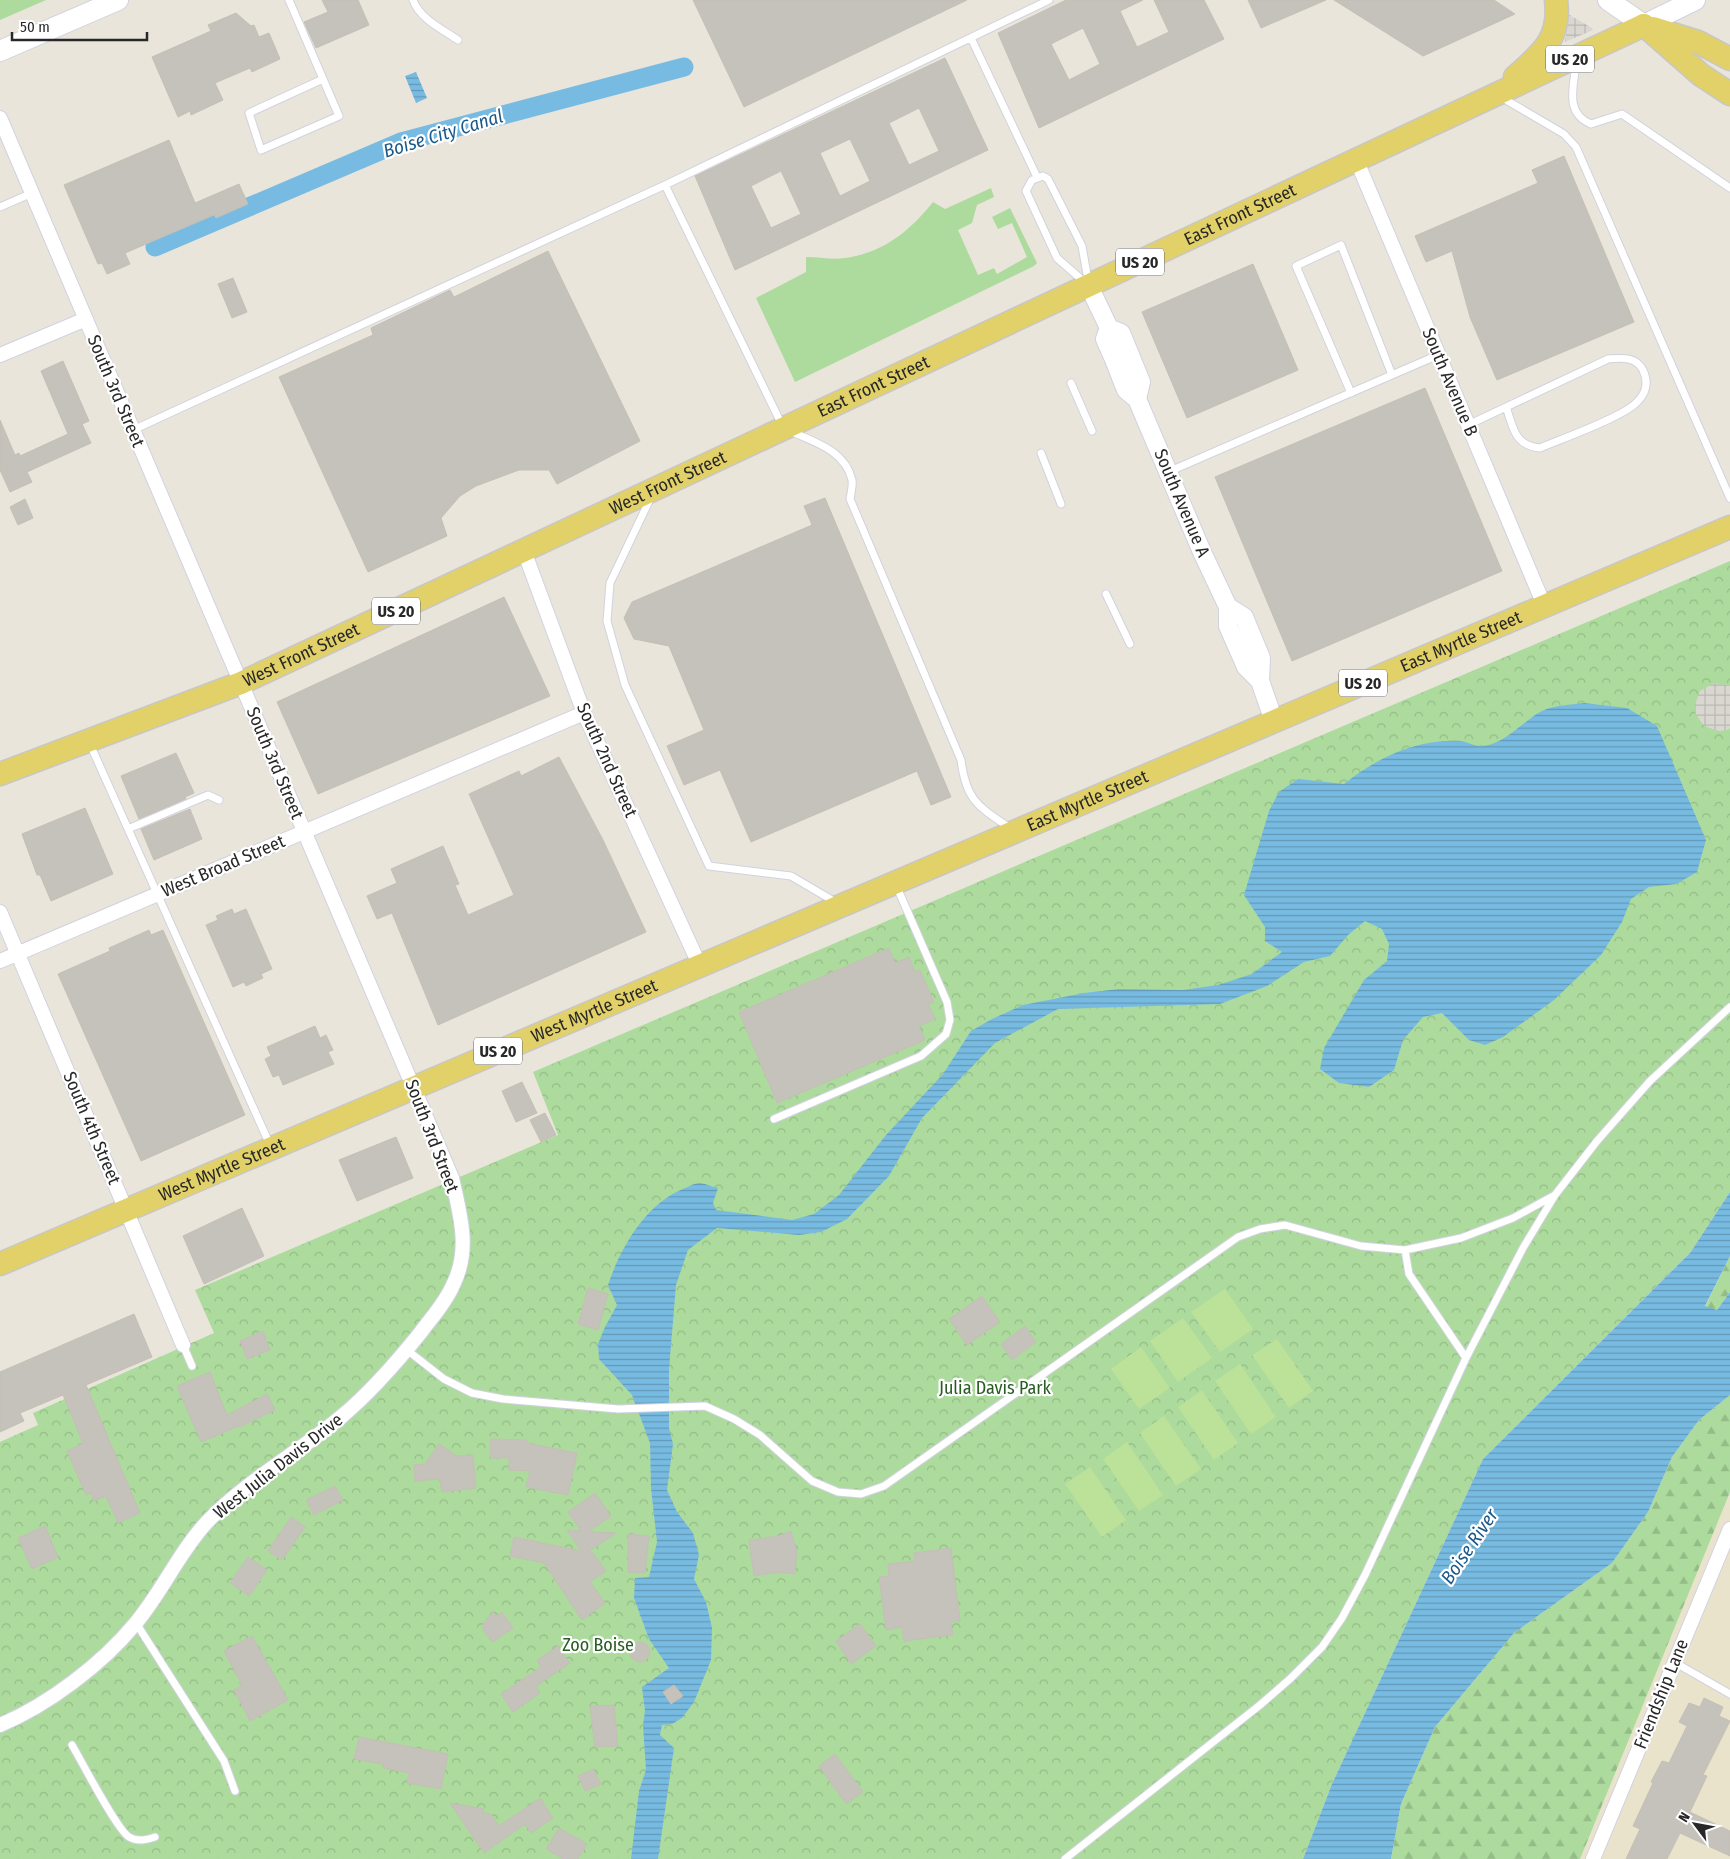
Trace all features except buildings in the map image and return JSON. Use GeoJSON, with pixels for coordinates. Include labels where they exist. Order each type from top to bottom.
{"type":"FeatureCollection","features":[{"type":"Feature","properties":{"kind":"main road"},"geometry":{"type":"LineString","coordinates":[[0,51],[118,0]]}},
{"type":"Feature","properties":{"kind":"main road"},"geometry":{"type":"LineString","coordinates":[[1495,94],[1537,58],[1551,42],[1557,26],[1556,0]]}},
{"type":"Feature","properties":{"kind":"main road"},"geometry":{"type":"LineString","coordinates":[[1608,0],[1644,25],[1700,75],[1730,94]]}},
{"type":"Feature","properties":{"kind":"main road","name":"East Front Street"},"geometry":{"type":"LineString","coordinates":[[784,429],[1695,0]]}},
{"type":"Feature","properties":{"kind":"main road"},"geometry":{"type":"LineString","coordinates":[[1644,25],[1698,42],[1730,59]]}},
{"type":"Feature","properties":{"kind":"main road","name":"West Front Street"},"geometry":{"type":"LineString","coordinates":[[0,774],[241,683],[784,429]]}},
{"type":"Feature","properties":{"kind":"main road","name":"East Myrtle Street"},"geometry":{"type":"LineString","coordinates":[[1006,835],[1730,527]]}},
{"type":"Feature","properties":{"kind":"main road","name":"West Myrtle Street"},"geometry":{"type":"LineString","coordinates":[[0,1264],[1006,835]]}},
{"type":"Feature","properties":{"kind":"street","name":"South 3rd Street"},"geometry":{"type":"LineString","coordinates":[[0,118],[452,1178],[463,1230],[464,1256],[454,1285],[407,1350]]}},
{"type":"Feature","properties":{"kind":"street","name":"South Avenue B"},"geometry":{"type":"LineString","coordinates":[[1356,159],[1544,605]]}},
{"type":"Feature","properties":{"kind":"street","name":"South Avenue A"},"geometry":{"type":"LineString","coordinates":[[1089,286],[1109,328],[1105,339],[1126,390],[1137,398],[1228,607],[1228,626],[1246,667],[1260,682],[1274,721]]}},
{"type":"Feature","properties":{"kind":"street"},"geometry":{"type":"LineString","coordinates":[[0,355],[86,319]]}},
{"type":"Feature","properties":{"kind":"street","name":"South 2nd Street"},"geometry":{"type":"LineString","coordinates":[[524,551],[584,713],[700,966]]}},
{"type":"Feature","properties":{"kind":"street","name":"West Broad Street"},"geometry":{"type":"LineString","coordinates":[[0,961],[584,713]]}},
{"type":"Feature","properties":{"kind":"street","name":"South 4th Street"},"geometry":{"type":"LineString","coordinates":[[0,912],[183,1345]]}},
{"type":"Feature","properties":{"kind":"street","name":"West Julia Davis Drive"},"geometry":{"type":"LineString","coordinates":[[0,1725],[60,1692],[114,1646],[136,1623],[207,1522],[245,1488],[340,1418],[368,1393],[407,1350]]}},
{"type":"Feature","properties":{"kind":"street","name":"Friendship Lane"},"geometry":{"type":"LineString","coordinates":[[1593,1859],[1673,1662],[1730,1529]]}},
{"type":"Feature","properties":{"kind":"lane"},"geometry":{"type":"LineString","coordinates":[[289,0],[339,116],[261,150],[249,113],[322,78]]}},
{"type":"Feature","properties":{"kind":"lane"},"geometry":{"type":"LineString","coordinates":[[413,0],[421,14],[458,40]]}},
{"type":"Feature","properties":{"kind":"lane"},"geometry":{"type":"LineString","coordinates":[[133,430],[665,185],[1049,0]]}},
{"type":"Feature","properties":{"kind":"lane"},"geometry":{"type":"LineString","coordinates":[[971,38],[1037,177]]}},
{"type":"Feature","properties":{"kind":"lane"},"geometry":{"type":"LineString","coordinates":[[1576,56],[1572,102],[1575,113],[1581,120],[1591,124],[1622,114],[1730,188]]}},
{"type":"Feature","properties":{"kind":"lane"},"geometry":{"type":"LineString","coordinates":[[1495,94],[1564,134],[1576,147],[1730,498]]}},
{"type":"Feature","properties":{"kind":"lane"},"geometry":{"type":"LineString","coordinates":[[1043,176],[1048,179],[1082,246],[1089,286],[1057,258],[1026,191],[1037,177],[1043,176]]}},
{"type":"Feature","properties":{"kind":"lane"},"geometry":{"type":"LineString","coordinates":[[665,185],[784,429],[828,447],[842,460],[852,480],[850,499],[961,760],[963,774],[976,804],[1006,835]]}},
{"type":"Feature","properties":{"kind":"lane"},"geometry":{"type":"LineString","coordinates":[[0,206],[32,193]]}},
{"type":"Feature","properties":{"kind":"lane"},"geometry":{"type":"LineString","coordinates":[[1351,393],[1296,266],[1342,245],[1392,375]]}},
{"type":"Feature","properties":{"kind":"lane"},"geometry":{"type":"LineString","coordinates":[[1168,472],[1438,355]]}},
{"type":"Feature","properties":{"kind":"lane"},"geometry":{"type":"LineString","coordinates":[[1468,425],[1608,359],[1632,360],[1640,365],[1647,379],[1645,390],[1638,402],[1625,411],[1540,448],[1527,446],[1517,438],[1506,408]]}},
{"type":"Feature","properties":{"kind":"lane"},"geometry":{"type":"LineString","coordinates":[[1070,384],[1092,431]]}},
{"type":"Feature","properties":{"kind":"lane"},"geometry":{"type":"LineString","coordinates":[[1040,453],[1061,504]]}},
{"type":"Feature","properties":{"kind":"lane"},"geometry":{"type":"LineString","coordinates":[[654,490],[610,584],[607,621],[629,694],[709,866],[791,876],[842,905]]}},
{"type":"Feature","properties":{"kind":"lane"},"geometry":{"type":"LineString","coordinates":[[1106,594],[1130,644]]}},
{"type":"Feature","properties":{"kind":"lane"},"geometry":{"type":"LineString","coordinates":[[88,740],[271,1148]]}},
{"type":"Feature","properties":{"kind":"lane"},"geometry":{"type":"LineString","coordinates":[[128,829],[208,795],[219,800]]}},
{"type":"Feature","properties":{"kind":"lane"},"geometry":{"type":"LineString","coordinates":[[774,1119],[921,1056],[946,1034],[950,1020],[947,1002],[895,883]]}},
{"type":"Feature","properties":{"kind":"lane"},"geometry":{"type":"LineString","coordinates":[[1065,1859],[1260,1705],[1322,1647],[1342,1618],[1466,1358],[1523,1248],[1555,1194],[1650,1081],[1730,1007]]}},
{"type":"Feature","properties":{"kind":"lane"},"geometry":{"type":"LineString","coordinates":[[407,1350],[444,1379],[472,1393],[503,1399],[618,1409],[705,1406],[734,1419],[760,1435],[812,1482],[838,1492],[861,1494],[884,1486],[1238,1237],[1260,1229],[1285,1225],[1362,1246],[1405,1250],[1461,1238],[1513,1218],[1555,1194]]}},
{"type":"Feature","properties":{"kind":"lane"},"geometry":{"type":"LineString","coordinates":[[1405,1250],[1409,1274],[1466,1358]]}},
{"type":"Feature","properties":{"kind":"lane"},"geometry":{"type":"LineString","coordinates":[[183,1345],[192,1366]]}},
{"type":"Feature","properties":{"kind":"lane"},"geometry":{"type":"LineString","coordinates":[[136,1623],[224,1761],[235,1791]]}},
{"type":"Feature","properties":{"kind":"lane"},"geometry":{"type":"LineString","coordinates":[[1673,1662],[1730,1694]]}},
{"type":"Feature","properties":{"kind":"lane"},"geometry":{"type":"LineString","coordinates":[[72,1746],[112,1816],[128,1836],[142,1841],[155,1837]]}},
{"type":"Feature","properties":{"kind":"shaded area"},"geometry":{"type":"Polygon","coordinates":[[[1568,14],[1592,28],[1593,30],[1565,42],[1568,14]]]}},
{"type":"Feature","properties":{"kind":"shaded area"},"geometry":{"type":"Polygon","coordinates":[[[1714,683],[1730,686],[1730,728],[1727,730],[1719,731],[1704,726],[1695,713],[1695,705],[1700,691],[1714,683]]]}},
{"type":"Feature","properties":{"kind":"shaded area"},"geometry":{"type":"Polygon","coordinates":[[[1730,1419],[1730,1859],[1537,1859],[1730,1419]]]}},
{"type":"Feature","properties":{"kind":"green space"},"geometry":{"type":"Polygon","coordinates":[[[0,0],[46,0],[0,20],[0,0]]]}},
{"type":"Feature","properties":{"kind":"green space"},"geometry":{"type":"Polygon","coordinates":[[[991,188],[994,197],[977,205],[972,223],[958,230],[978,275],[994,268],[997,274],[1027,257],[1012,223],[998,229],[992,217],[1010,208],[1037,263],[1034,266],[795,382],[756,298],[806,272],[806,257],[840,259],[872,251],[895,239],[905,231],[933,202],[945,209],[991,188]]]}},
{"type":"Feature","properties":{"kind":"green space","name":"Julia Davis Park"},"geometry":{"type":"Polygon","coordinates":[[[1730,561],[1730,1192],[1690,1253],[1483,1459],[1332,1784],[1303,1859],[0,1859],[0,1442],[38,1425],[33,1413],[214,1333],[195,1290],[558,1135],[533,1072],[1730,561]]]}},
{"type":"Feature","properties":{"kind":"green space"},"geometry":{"type":"Polygon","coordinates":[[[1730,1256],[1730,1292],[1717,1310],[1705,1307],[1730,1256]]]}},
{"type":"Feature","properties":{"kind":"green space"},"geometry":{"type":"Polygon","coordinates":[[[1225,1289],[1253,1329],[1220,1352],[1191,1312],[1225,1289]]]}},
{"type":"Feature","properties":{"kind":"green space"},"geometry":{"type":"Polygon","coordinates":[[[1183,1318],[1212,1358],[1178,1382],[1150,1341],[1183,1318]]]}},
{"type":"Feature","properties":{"kind":"green space"},"geometry":{"type":"Polygon","coordinates":[[[1277,1339],[1313,1391],[1289,1408],[1252,1355],[1277,1339]]]}},
{"type":"Feature","properties":{"kind":"green space"},"geometry":{"type":"Polygon","coordinates":[[[1141,1347],[1170,1388],[1139,1409],[1111,1369],[1141,1347]]]}},
{"type":"Feature","properties":{"kind":"green space"},"geometry":{"type":"Polygon","coordinates":[[[1240,1364],[1276,1417],[1251,1434],[1215,1381],[1240,1364]]]}},
{"type":"Feature","properties":{"kind":"green space"},"geometry":{"type":"Polygon","coordinates":[[[1202,1390],[1238,1443],[1214,1460],[1178,1407],[1202,1390]]]}},
{"type":"Feature","properties":{"kind":"green space"},"geometry":{"type":"Polygon","coordinates":[[[1730,1395],[1730,1492],[1580,1859],[1391,1859],[1401,1804],[1435,1727],[1514,1633],[1612,1563],[1648,1512],[1672,1457],[1699,1420],[1730,1395]]]}},
{"type":"Feature","properties":{"kind":"green space"},"geometry":{"type":"Polygon","coordinates":[[[1164,1416],[1201,1469],[1176,1486],[1140,1433],[1164,1416]]]}},
{"type":"Feature","properties":{"kind":"green space"},"geometry":{"type":"Polygon","coordinates":[[[1127,1442],[1163,1495],[1139,1511],[1103,1459],[1127,1442]]]}},
{"type":"Feature","properties":{"kind":"green space"},"geometry":{"type":"Polygon","coordinates":[[[1090,1467],[1126,1520],[1102,1537],[1065,1484],[1090,1467]]]}},
{"type":"Feature","properties":{"kind":"water"},"geometry":{"type":"Polygon","coordinates":[[[416,72],[427,98],[416,103],[405,76],[416,72]]]}},
{"type":"Feature","properties":{"kind":"water"},"geometry":{"type":"Polygon","coordinates":[[[1584,703],[1627,708],[1657,726],[1706,840],[1697,872],[1676,884],[1649,887],[1631,899],[1622,922],[1601,955],[1554,1000],[1503,1037],[1485,1045],[1469,1040],[1442,1013],[1423,1017],[1403,1040],[1394,1070],[1369,1087],[1339,1083],[1320,1069],[1324,1048],[1364,980],[1387,961],[1389,944],[1382,929],[1365,921],[1348,935],[1330,956],[1304,962],[1267,986],[1220,1004],[1058,1009],[995,1043],[922,1118],[889,1176],[847,1219],[821,1232],[799,1235],[717,1228],[688,1250],[676,1285],[669,1369],[669,1428],[673,1444],[667,1490],[677,1512],[693,1533],[699,1555],[694,1579],[706,1602],[712,1628],[711,1660],[694,1702],[682,1718],[672,1724],[662,1725],[660,1735],[674,1748],[658,1859],[631,1859],[639,1791],[646,1770],[643,1725],[645,1711],[642,1687],[669,1668],[649,1639],[634,1598],[635,1578],[649,1577],[657,1542],[651,1488],[650,1443],[632,1395],[599,1359],[598,1344],[617,1305],[608,1285],[620,1256],[636,1228],[646,1216],[671,1195],[700,1183],[718,1188],[713,1203],[716,1210],[792,1220],[814,1214],[839,1195],[886,1135],[943,1074],[971,1031],[1023,1005],[1084,993],[1119,989],[1183,990],[1218,985],[1252,974],[1282,952],[1265,941],[1265,927],[1244,895],[1269,811],[1279,792],[1298,779],[1344,784],[1384,758],[1413,746],[1445,741],[1461,741],[1480,746],[1491,744],[1506,737],[1542,711],[1557,706],[1584,703]]]}},
{"type":"Feature","properties":{"kind":"water","name":"Boise River"},"geometry":{"type":"Polygon","coordinates":[[[1730,1192],[1730,1256],[1705,1306],[1717,1310],[1730,1292],[1730,1395],[1699,1420],[1672,1457],[1648,1512],[1612,1563],[1514,1633],[1435,1727],[1401,1804],[1391,1859],[1303,1859],[1332,1784],[1483,1459],[1690,1253],[1730,1192]]]}},
{"type":"Feature","properties":{"kind":"waterway","name":"Boise City Canal"},"geometry":{"type":"LineString","coordinates":[[155,247],[401,142],[684,67]]}},
{"type":"Feature","properties":{"kind":"park label","name":"Zoo Boise"},"geometry":{"type":"Point","coordinates":[598,1645]}}]}
